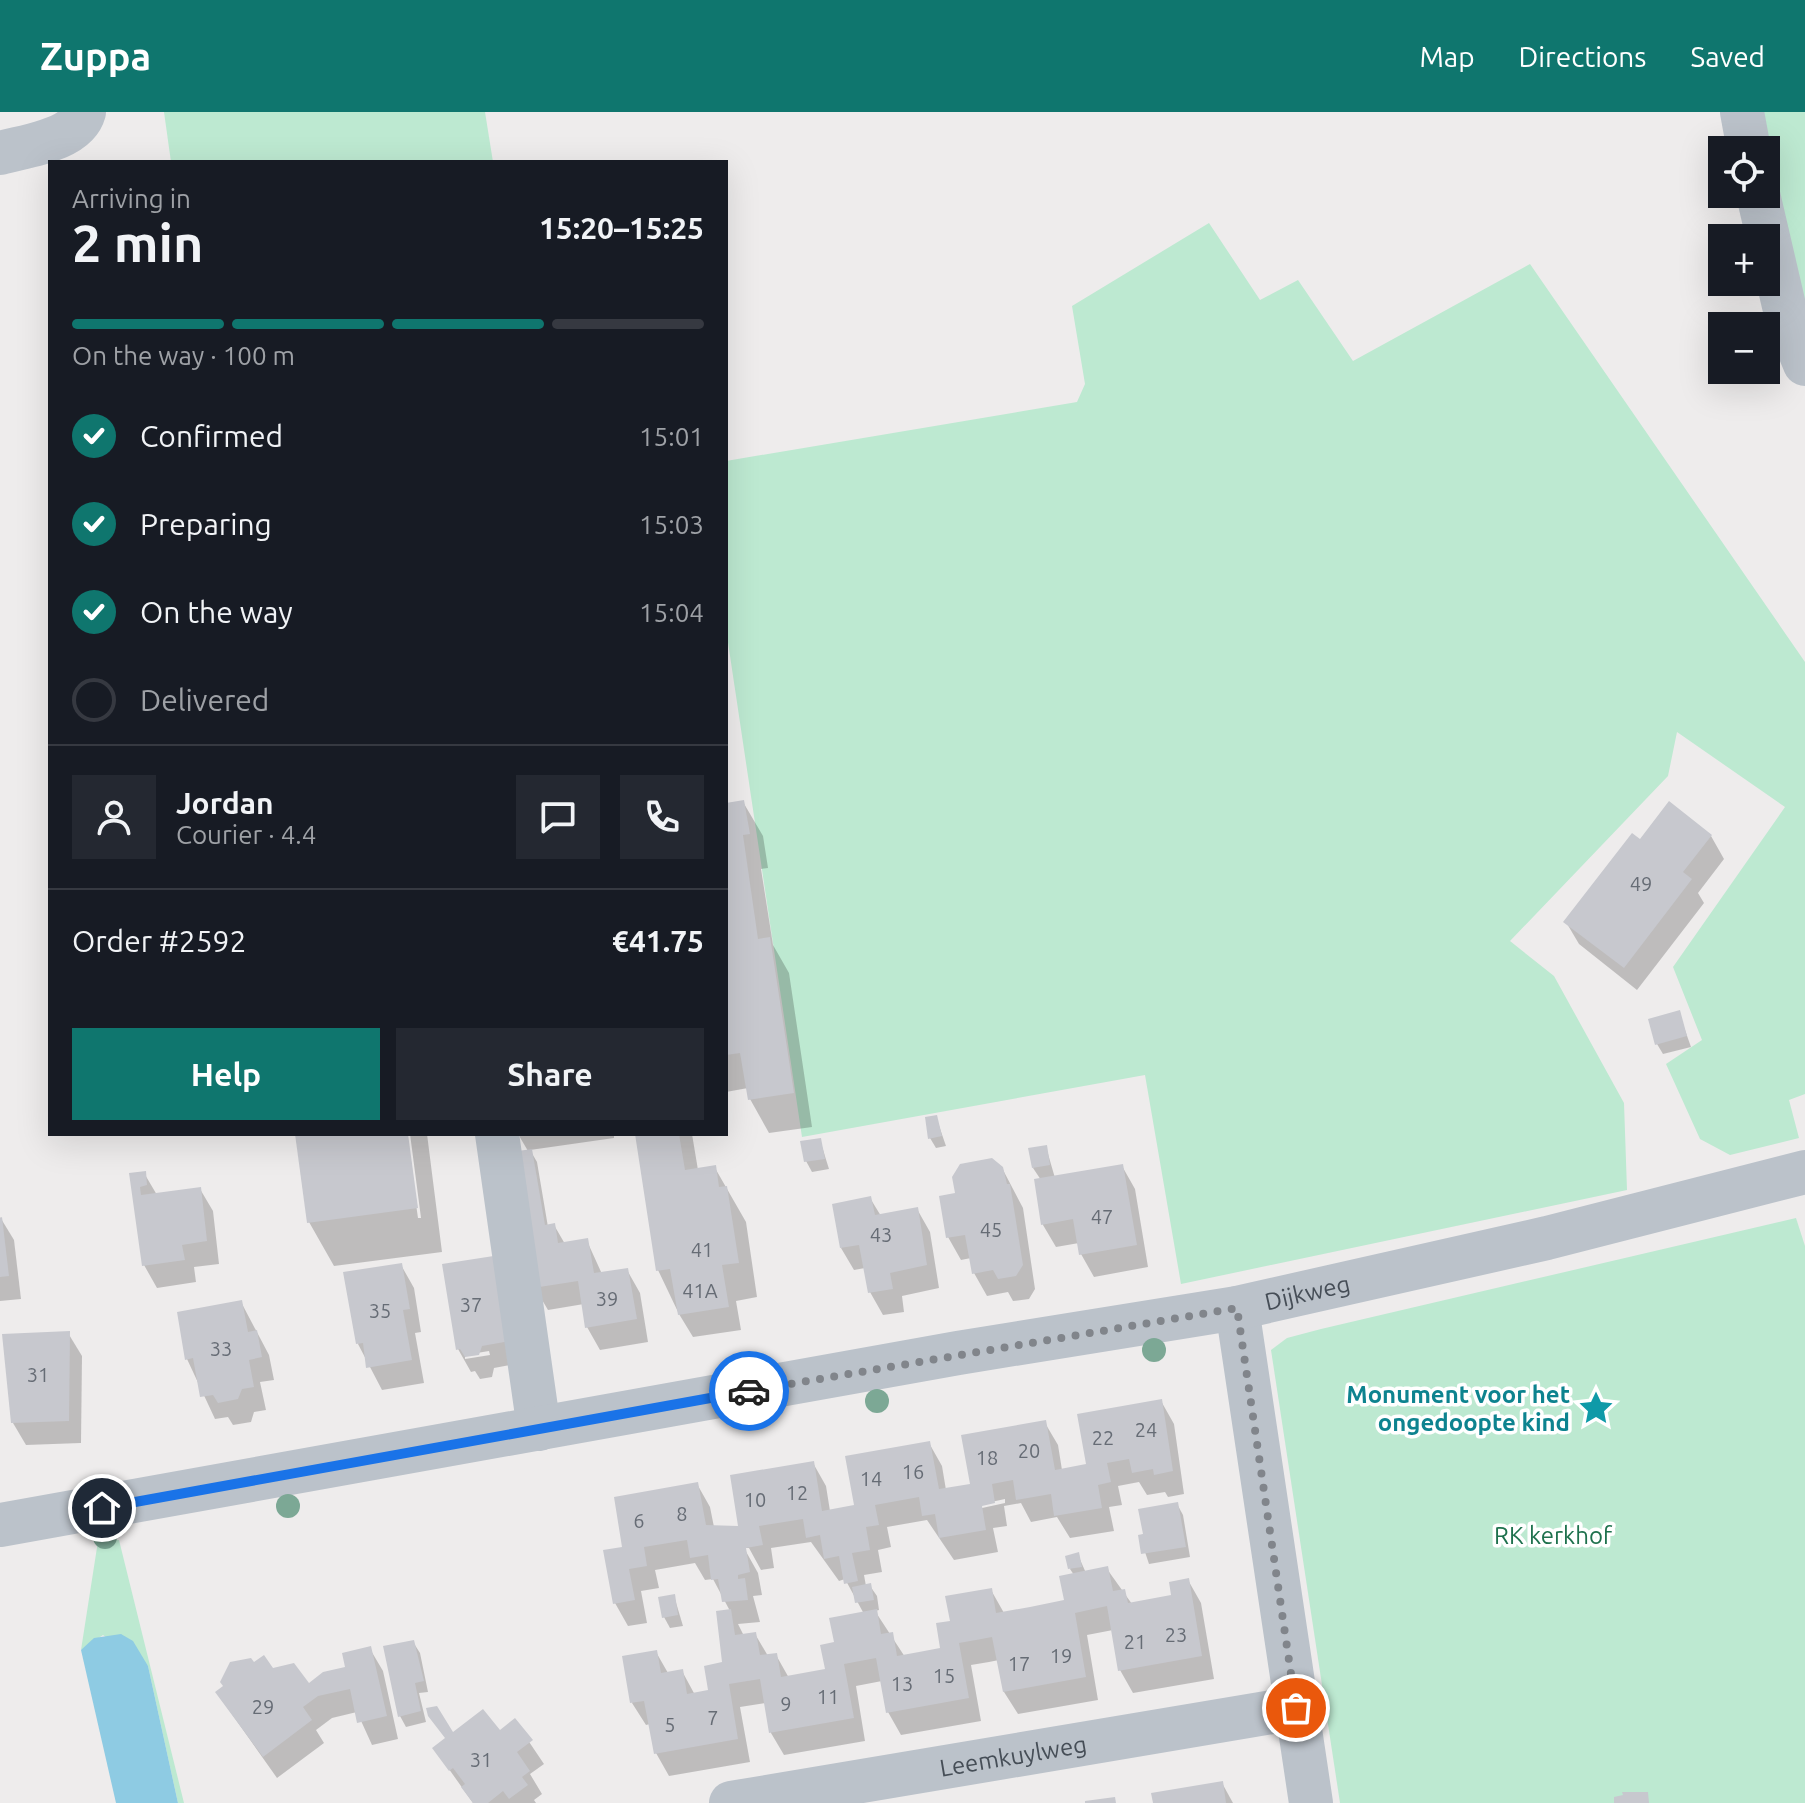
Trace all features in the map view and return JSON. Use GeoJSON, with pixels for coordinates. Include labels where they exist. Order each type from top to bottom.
{"type":"FeatureCollection","features":[{"type":"Feature","properties":{"kind":"street"},"geometry":{"type":"LineString","coordinates":[[0,153],[63,135],[82,119],[84,112]]}},
{"type":"Feature","properties":{"kind":"street"},"geometry":{"type":"LineString","coordinates":[[1742,112],[1746,136]]}},
{"type":"Feature","properties":{"kind":"street"},"geometry":{"type":"LineString","coordinates":[[1761,208],[1788,323],[1805,364]]}},
{"type":"Feature","properties":{"kind":"street"},"geometry":{"type":"LineString","coordinates":[[497,1136],[539,1429]]}},
{"type":"Feature","properties":{"kind":"street","name":"Dijkweg"},"geometry":{"type":"LineString","coordinates":[[0,1525],[958,1353],[1237,1308],[1547,1238],[1805,1172]]}},
{"type":"Feature","properties":{"kind":"street"},"geometry":{"type":"LineString","coordinates":[[1237,1308],[1311,1803]]}},
{"type":"Feature","properties":{"kind":"street","name":"Leemkuylweg"},"geometry":{"type":"LineString","coordinates":[[731,1803],[888,1790],[1296,1708]]}},
{"type":"Feature","properties":{"kind":"green space"},"geometry":{"type":"Polygon","coordinates":[[[164,112],[485,112],[493,160],[171,160],[164,112]]]}},
{"type":"Feature","properties":{"kind":"green space"},"geometry":{"type":"Polygon","coordinates":[[[1760,112],[1805,112],[1805,311],[1779,208],[1780,136],[1765,136],[1760,112]]]}},
{"type":"Feature","properties":{"kind":"green space"},"geometry":{"type":"Polygon","coordinates":[[[1209,223],[1260,300],[1298,280],[1353,361],[1530,264],[1805,662],[1805,1094],[1789,1100],[1799,1138],[1730,1155],[1700,1139],[1666,1064],[1702,1040],[1673,967],[1785,807],[1677,732],[1668,776],[1510,941],[1554,976],[1624,1103],[1627,1190],[1181,1284],[1145,1075],[802,1137],[728,642],[728,461],[1077,402],[1085,384],[1072,306],[1209,223]]]}},
{"type":"Feature","properties":{"kind":"green space","name":"RK kerkhof"},"geometry":{"type":"Polygon","coordinates":[[[1796,1218],[1805,1246],[1805,1803],[1340,1803],[1271,1350],[1287,1338],[1321,1329],[1796,1218]]]}},
{"type":"Feature","properties":{"kind":"green space"},"geometry":{"type":"Polygon","coordinates":[[[119,1540],[184,1803],[178,1803],[148,1666],[103,1635],[81,1650],[98,1541],[119,1540]]]}},
{"type":"Feature","properties":{"kind":"water"},"geometry":{"type":"Polygon","coordinates":[[[121,1634],[133,1641],[148,1666],[178,1803],[116,1803],[81,1650],[94,1638],[121,1634]]]}},
{"type":"Feature","properties":{"kind":"building"},"geometry":{"type":"Polygon","coordinates":[[[744,800],[750,834],[743,835],[758,939],[770,937],[794,1093],[748,1100],[740,1053],[728,1055],[728,803],[744,800]]]}},
{"type":"Feature","properties":{"kind":"building"},"geometry":{"type":"Polygon","coordinates":[[[1669,801],[1712,835],[1683,872],[1692,879],[1624,968],[1563,922],[1632,833],[1640,839],[1669,801]]]}},
{"type":"Feature","properties":{"kind":"building"},"geometry":{"type":"Polygon","coordinates":[[[1680,1010],[1687,1036],[1655,1045],[1648,1019],[1680,1010]]]}},
{"type":"Feature","properties":{"kind":"building"},"geometry":{"type":"Polygon","coordinates":[[[937,1115],[942,1136],[928,1139],[925,1117],[937,1115]]]}},
{"type":"Feature","properties":{"kind":"building"},"geometry":{"type":"Polygon","coordinates":[[[295,1136],[408,1136],[418,1208],[307,1223],[295,1136]]]}},
{"type":"Feature","properties":{"kind":"building"},"geometry":{"type":"Polygon","coordinates":[[[635,1136],[679,1136],[685,1170],[716,1165],[719,1187],[727,1186],[739,1263],[722,1265],[729,1307],[678,1315],[670,1269],[656,1271],[635,1136]]]}},
{"type":"Feature","properties":{"kind":"building"},"geometry":{"type":"Polygon","coordinates":[[[821,1138],[825,1159],[804,1162],[800,1141],[821,1138]]]}},
{"type":"Feature","properties":{"kind":"building"},"geometry":{"type":"Polygon","coordinates":[[[1047,1145],[1050,1165],[1032,1168],[1028,1148],[1047,1145]]]}},
{"type":"Feature","properties":{"kind":"building"},"geometry":{"type":"Polygon","coordinates":[[[532,1149],[545,1225],[555,1223],[558,1243],[588,1238],[594,1273],[628,1268],[637,1319],[585,1328],[578,1281],[533,1288],[511,1152],[532,1149]]]}},
{"type":"Feature","properties":{"kind":"building"},"geometry":{"type":"Polygon","coordinates":[[[992,1158],[1003,1167],[1007,1184],[1010,1184],[1023,1265],[1016,1276],[998,1279],[993,1270],[972,1274],[965,1235],[946,1238],[939,1196],[955,1193],[952,1177],[960,1164],[992,1158]]]}},
{"type":"Feature","properties":{"kind":"building"},"geometry":{"type":"Polygon","coordinates":[[[1123,1164],[1137,1245],[1079,1255],[1073,1219],[1041,1225],[1034,1179],[1123,1164]]]}},
{"type":"Feature","properties":{"kind":"building"},"geometry":{"type":"Polygon","coordinates":[[[146,1171],[147,1185],[140,1187],[141,1195],[201,1187],[207,1241],[182,1245],[185,1260],[142,1266],[129,1173],[146,1171]]]}},
{"type":"Feature","properties":{"kind":"building"},"geometry":{"type":"Polygon","coordinates":[[[871,1196],[875,1215],[918,1207],[927,1265],[890,1273],[893,1289],[868,1293],[859,1245],[840,1248],[832,1204],[871,1196]]]}},
{"type":"Feature","properties":{"kind":"building"},"geometry":{"type":"Polygon","coordinates":[[[0,1218],[9,1276],[0,1277],[0,1218]]]}},
{"type":"Feature","properties":{"kind":"building"},"geometry":{"type":"Polygon","coordinates":[[[500,1255],[515,1340],[482,1346],[479,1355],[465,1357],[460,1349],[456,1350],[442,1264],[500,1255]]]}},
{"type":"Feature","properties":{"kind":"building"},"geometry":{"type":"Polygon","coordinates":[[[402,1263],[410,1309],[403,1310],[412,1360],[366,1368],[363,1343],[356,1344],[343,1272],[402,1263]]]}},
{"type":"Feature","properties":{"kind":"building"},"geometry":{"type":"Polygon","coordinates":[[[242,1300],[248,1332],[257,1330],[262,1357],[249,1360],[254,1387],[242,1389],[238,1399],[218,1403],[213,1395],[200,1397],[193,1358],[185,1360],[177,1312],[242,1300]]]}},
{"type":"Feature","properties":{"kind":"building"},"geometry":{"type":"Polygon","coordinates":[[[70,1331],[69,1421],[11,1423],[2,1334],[70,1331]]]}},
{"type":"Feature","properties":{"kind":"building"},"geometry":{"type":"Polygon","coordinates":[[[1162,1399],[1173,1471],[1154,1475],[1153,1469],[1132,1473],[1129,1459],[1107,1463],[1111,1482],[1098,1485],[1102,1508],[1054,1516],[1051,1494],[1016,1500],[1013,1480],[992,1484],[995,1503],[982,1506],[986,1530],[939,1538],[935,1514],[922,1516],[919,1497],[875,1505],[879,1525],[866,1527],[870,1550],[852,1553],[858,1581],[844,1584],[839,1556],[824,1559],[820,1535],[806,1538],[803,1519],[759,1526],[763,1545],[746,1548],[750,1572],[738,1575],[738,1579],[745,1578],[748,1600],[722,1602],[718,1579],[711,1580],[708,1555],[690,1558],[687,1540],[644,1547],[647,1566],[629,1569],[635,1600],[613,1604],[603,1550],[622,1547],[614,1497],[698,1482],[706,1525],[738,1526],[730,1475],[814,1461],[822,1511],[854,1505],[845,1456],[930,1441],[939,1489],[970,1484],[961,1435],[1046,1420],[1055,1470],[1086,1464],[1077,1414],[1162,1399]]]}},
{"type":"Feature","properties":{"kind":"building"},"geometry":{"type":"Polygon","coordinates":[[[1178,1502],[1186,1547],[1141,1554],[1138,1535],[1143,1534],[1138,1509],[1178,1502]]]}},
{"type":"Feature","properties":{"kind":"building"},"geometry":{"type":"Polygon","coordinates":[[[1079,1552],[1082,1567],[1068,1569],[1065,1556],[1079,1552]]]}},
{"type":"Feature","properties":{"kind":"building"},"geometry":{"type":"Polygon","coordinates":[[[1108,1566],[1113,1591],[1125,1589],[1128,1603],[1171,1595],[1169,1582],[1189,1578],[1202,1656],[1118,1671],[1107,1606],[1075,1613],[1086,1677],[1003,1692],[992,1637],[959,1643],[969,1698],[886,1713],[876,1658],[844,1664],[854,1718],[769,1733],[760,1679],[729,1684],[738,1739],[654,1754],[644,1701],[630,1703],[622,1656],[657,1650],[661,1673],[683,1669],[687,1694],[708,1690],[704,1666],[722,1662],[716,1611],[731,1609],[735,1635],[756,1632],[760,1655],[777,1653],[781,1677],[825,1669],[820,1645],[834,1642],[829,1618],[877,1609],[881,1634],[893,1632],[897,1656],[919,1652],[940,1648],[936,1623],[950,1621],[945,1596],[992,1588],[996,1613],[1030,1607],[1064,1600],[1059,1576],[1108,1566]]]}},
{"type":"Feature","properties":{"kind":"building"},"geometry":{"type":"Polygon","coordinates":[[[871,1583],[874,1600],[855,1603],[852,1587],[871,1583]]]}},
{"type":"Feature","properties":{"kind":"building"},"geometry":{"type":"Polygon","coordinates":[[[675,1594],[678,1615],[662,1618],[658,1597],[675,1594]]]}},
{"type":"Feature","properties":{"kind":"building"},"geometry":{"type":"Polygon","coordinates":[[[414,1640],[424,1681],[415,1683],[421,1711],[398,1717],[383,1646],[414,1640]]]}},
{"type":"Feature","properties":{"kind":"building"},"geometry":{"type":"Polygon","coordinates":[[[371,1646],[387,1716],[357,1723],[350,1689],[318,1696],[303,1707],[312,1720],[263,1757],[215,1692],[223,1686],[220,1682],[230,1662],[251,1658],[254,1662],[264,1655],[273,1668],[294,1663],[309,1683],[323,1672],[345,1667],[342,1653],[371,1646]]]}},
{"type":"Feature","properties":{"kind":"building"},"geometry":{"type":"Polygon","coordinates":[[[437,1706],[453,1732],[483,1709],[500,1730],[515,1718],[533,1740],[517,1752],[530,1771],[522,1777],[528,1785],[509,1799],[503,1791],[488,1803],[473,1803],[461,1787],[465,1784],[453,1768],[449,1771],[432,1748],[445,1738],[428,1716],[426,1708],[437,1706]]]}},
{"type":"Feature","properties":{"kind":"building"},"geometry":{"type":"Polygon","coordinates":[[[1223,1781],[1226,1803],[1153,1803],[1151,1793],[1223,1781]]]}},
{"type":"Feature","properties":{"kind":"building"},"geometry":{"type":"Polygon","coordinates":[[[1622,1792],[1648,1792],[1649,1803],[1614,1803],[1614,1797],[1623,1795],[1622,1792]]]}},
{"type":"Feature","properties":{"kind":"building"},"geometry":{"type":"Polygon","coordinates":[[[1115,1797],[1116,1803],[1085,1803],[1085,1801],[1115,1797]]]}},
{"type":"Feature","properties":{"kind":"way so far"},"geometry":{"type":"LineString","coordinates":[[749,1391],[958,1353],[1237,1308],[1296,1708]]}},
{"type":"Feature","properties":{"kind":"place","name":"Monument voor het ongedoopte kind"},"geometry":{"type":"Point","coordinates":[1596,1408]}},
{"type":"Feature","properties":{"kind":"route"},"geometry":{"type":"LineString","coordinates":[[102,1508],[749,1391]]}}]}
